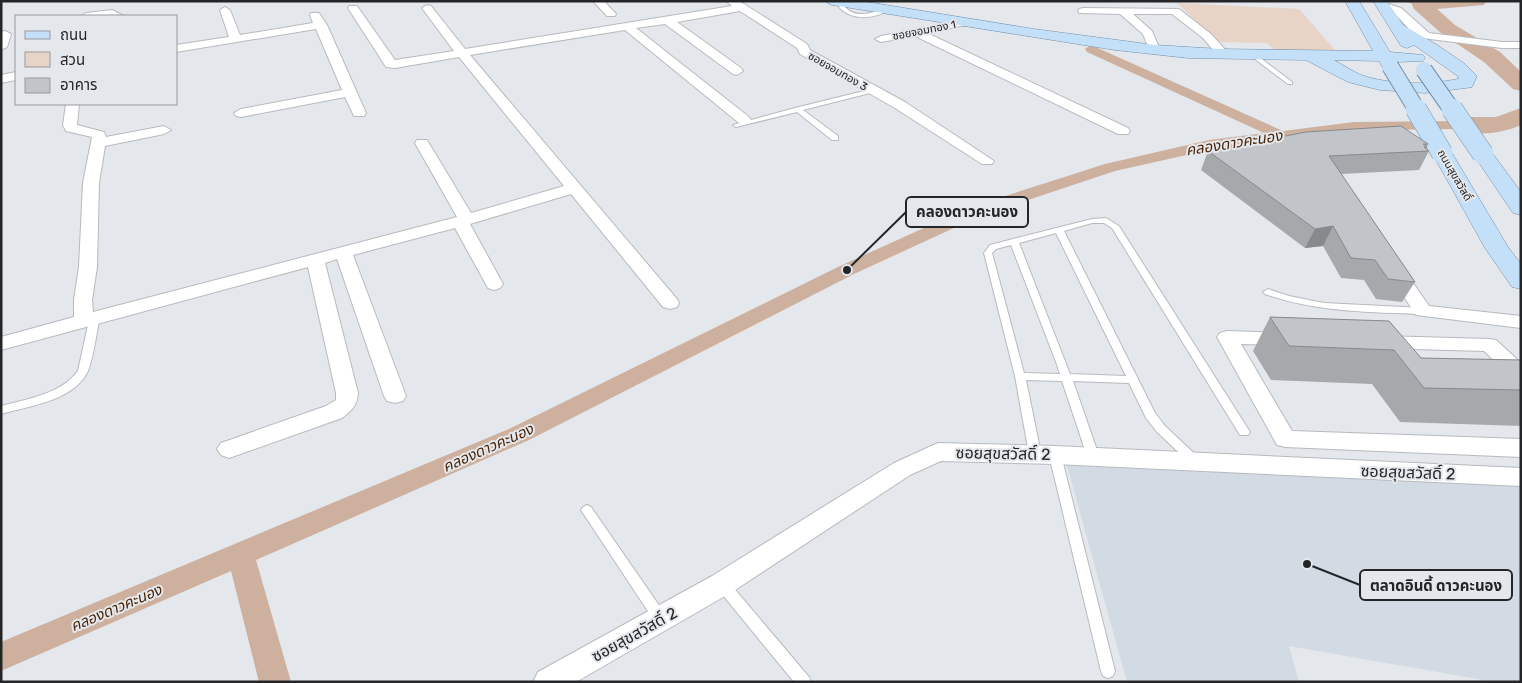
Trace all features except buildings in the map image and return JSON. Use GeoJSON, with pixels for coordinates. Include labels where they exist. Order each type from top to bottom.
{"type":"FeatureCollection","features":[{"type":"Feature","properties":{"kind":"main road","name":"ถนนสุขสวัสดิ์"},"geometry":{"type":"LineString","coordinates":[[1352,1],[1497,248],[1521,282]]}},
{"type":"Feature","properties":{"kind":"main road"},"geometry":{"type":"LineString","coordinates":[[837,2],[1154,50],[1223,54],[1297,55],[1420,64]]}},
{"type":"Feature","properties":{"kind":"main road"},"geometry":{"type":"LineString","coordinates":[[1381,3],[1420,64],[1521,208]]}},
{"type":"Feature","properties":{"kind":"main road"},"geometry":{"type":"LineString","coordinates":[[1297,55],[1318,59],[1353,77],[1373,83],[1450,87],[1466,83],[1468,76],[1459,68],[1397,28]]}},
{"type":"Feature","properties":{"kind":"street"},"geometry":{"type":"LineString","coordinates":[[598,1],[611,14]]}},
{"type":"Feature","properties":{"kind":"street","name":"ซอยจอมทอง 3"},"geometry":{"type":"LineString","coordinates":[[731,1],[803,46],[804,52],[900,105],[987,161]]}},
{"type":"Feature","properties":{"kind":"street"},"geometry":{"type":"LineString","coordinates":[[1381,3],[1401,11],[1419,33],[1438,39],[1521,45]]}},
{"type":"Feature","properties":{"kind":"street"},"geometry":{"type":"LineString","coordinates":[[353,8],[390,64],[742,8]]}},
{"type":"Feature","properties":{"kind":"street"},"geometry":{"type":"LineString","coordinates":[[427,8],[670,303]]}},
{"type":"Feature","properties":{"kind":"street"},"geometry":{"type":"LineString","coordinates":[[225,10],[236,39]]}},
{"type":"Feature","properties":{"kind":"street"},"geometry":{"type":"LineString","coordinates":[[1123,11],[1148,33],[1154,50]]}},
{"type":"Feature","properties":{"kind":"street"},"geometry":{"type":"LineString","coordinates":[[1084,12],[1175,11],[1207,36],[1223,54]]}},
{"type":"Feature","properties":{"kind":"street"},"geometry":{"type":"LineString","coordinates":[[84,13],[112,13],[117,15]]}},
{"type":"Feature","properties":{"kind":"street"},"geometry":{"type":"LineString","coordinates":[[314,13],[359,113]]}},
{"type":"Feature","properties":{"kind":"street"},"geometry":{"type":"LineString","coordinates":[[667,20],[737,71]]}},
{"type":"Feature","properties":{"kind":"street","name":"ซอยจอมทอง 1"},"geometry":{"type":"LineString","coordinates":[[881,38],[966,22]]}},
{"type":"Feature","properties":{"kind":"street"},"geometry":{"type":"LineString","coordinates":[[178,49],[321,25]]}},
{"type":"Feature","properties":{"kind":"street"},"geometry":{"type":"LineString","coordinates":[[626,26],[740,122]]}},
{"type":"Feature","properties":{"kind":"street"},"geometry":{"type":"LineString","coordinates":[[916,32],[1123,131]]}},
{"type":"Feature","properties":{"kind":"street"},"geometry":{"type":"LineString","coordinates":[[1,47],[5,34]]}},
{"type":"Feature","properties":{"kind":"street"},"geometry":{"type":"LineString","coordinates":[[1,78],[15,76]]}},
{"type":"Feature","properties":{"kind":"street"},"geometry":{"type":"LineString","coordinates":[[241,113],[350,92]]}},
{"type":"Feature","properties":{"kind":"street"},"geometry":{"type":"LineString","coordinates":[[72,105],[71,128],[99,135],[91,183],[88,267],[83,300],[89,318]]}},
{"type":"Feature","properties":{"kind":"street"},"geometry":{"type":"LineString","coordinates":[[99,143],[164,130]]}},
{"type":"Feature","properties":{"kind":"street"},"geometry":{"type":"LineString","coordinates":[[422,143],[464,221],[494,284]]}},
{"type":"Feature","properties":{"kind":"street"},"geometry":{"type":"LineString","coordinates":[[1,344],[89,318],[464,221],[574,188]]}},
{"type":"Feature","properties":{"kind":"street"},"geometry":{"type":"LineString","coordinates":[[343,252],[395,396]]}},
{"type":"Feature","properties":{"kind":"street"},"geometry":{"type":"LineString","coordinates":[[1384,253],[1423,311],[1521,322]]}},
{"type":"Feature","properties":{"kind":"street"},"geometry":{"type":"LineString","coordinates":[[229,449],[334,412],[346,403],[347,393],[315,260]]}},
{"type":"Feature","properties":{"kind":"street"},"geometry":{"type":"LineString","coordinates":[[1306,340],[1227,337],[1285,438],[1521,448]]}},
{"type":"Feature","properties":{"kind":"street"},"geometry":{"type":"LineString","coordinates":[[1364,341],[1489,345],[1521,374]]}},
{"type":"Feature","properties":{"kind":"street","name":"ซอยสุขสวัสดิ์ 2"},"geometry":{"type":"LineString","coordinates":[[548,682],[722,584],[902,469],[938,452],[1093,456],[1198,463],[1521,477]]}},
{"type":"Feature","properties":{"kind":"lane"},"geometry":{"type":"LineString","coordinates":[[1253,55],[1290,83]]}},
{"type":"Feature","properties":{"kind":"lane"},"geometry":{"type":"LineString","coordinates":[[740,122],[872,91]]}},
{"type":"Feature","properties":{"kind":"lane"},"geometry":{"type":"LineString","coordinates":[[797,110],[835,138]]}},
{"type":"Feature","properties":{"kind":"lane"},"geometry":{"type":"LineString","coordinates":[[1108,671],[1045,454],[1020,376],[988,253],[993,248],[1092,221],[1106,220],[1115,226],[1244,432]]}},
{"type":"Feature","properties":{"kind":"lane"},"geometry":{"type":"LineString","coordinates":[[1059,230],[1150,415],[1161,429],[1198,463]]}},
{"type":"Feature","properties":{"kind":"lane"},"geometry":{"type":"LineString","coordinates":[[1014,242],[1067,379],[1093,456]]}},
{"type":"Feature","properties":{"kind":"lane"},"geometry":{"type":"LineString","coordinates":[[1268,292],[1286,300],[1317,306],[1423,311]]}},
{"type":"Feature","properties":{"kind":"lane"},"geometry":{"type":"LineString","coordinates":[[1,410],[58,392],[79,380],[83,371],[89,318]]}},
{"type":"Feature","properties":{"kind":"lane"},"geometry":{"type":"LineString","coordinates":[[1020,376],[1132,380]]}},
{"type":"Feature","properties":{"kind":"lane"},"geometry":{"type":"LineString","coordinates":[[587,510],[661,619]]}},
{"type":"Feature","properties":{"kind":"lane"},"geometry":{"type":"LineString","coordinates":[[722,584],[804,682]]}},
{"type":"Feature","properties":{"kind":"shaded area"},"geometry":{"type":"Polygon","coordinates":[[[1066,462],[1521,481],[1521,682],[1495,682],[1289,646],[1299,682],[1127,682],[1066,462]]]}},
{"type":"Feature","properties":{"kind":"green space"},"geometry":{"type":"Polygon","coordinates":[[[1177,3],[1299,9],[1335,50],[1275,50],[1267,43],[1218,42],[1177,3]]]}},
{"type":"Feature","properties":{"kind":"waterway"},"geometry":{"type":"LineString","coordinates":[[1411,1],[1421,5]]}},
{"type":"Feature","properties":{"kind":"waterway","name":"คลองดาวคะนอง"},"geometry":{"type":"LineString","coordinates":[[1477,1],[1421,5],[1448,29],[1492,57],[1521,84]]}},
{"type":"Feature","properties":{"kind":"waterway"},"geometry":{"type":"LineString","coordinates":[[1091,49],[1280,135]]}},
{"type":"Feature","properties":{"kind":"waterway","name":"คลองดาวคะนอง"},"geometry":{"type":"LineString","coordinates":[[1464,125],[1500,125],[1521,115]]}},
{"type":"Feature","properties":{"kind":"waterway","name":"คลองดาวคะนอง"},"geometry":{"type":"LineString","coordinates":[[1,657],[520,434],[847,270],[974,212],[1111,167],[1209,145],[1354,126],[1464,125]]}},
{"type":"Feature","properties":{"kind":"waterway"},"geometry":{"type":"LineString","coordinates":[[241,554],[275,682]]}},
{"type":"Feature","properties":{"kind":"place","name":"คลองดาวคะนอง"},"geometry":{"type":"Point","coordinates":[847,270]}},
{"type":"Feature","properties":{"kind":"place","name":"ตลาดอินดี้ ดาวคะนอง"},"geometry":{"type":"Point","coordinates":[1307,564]}}]}
